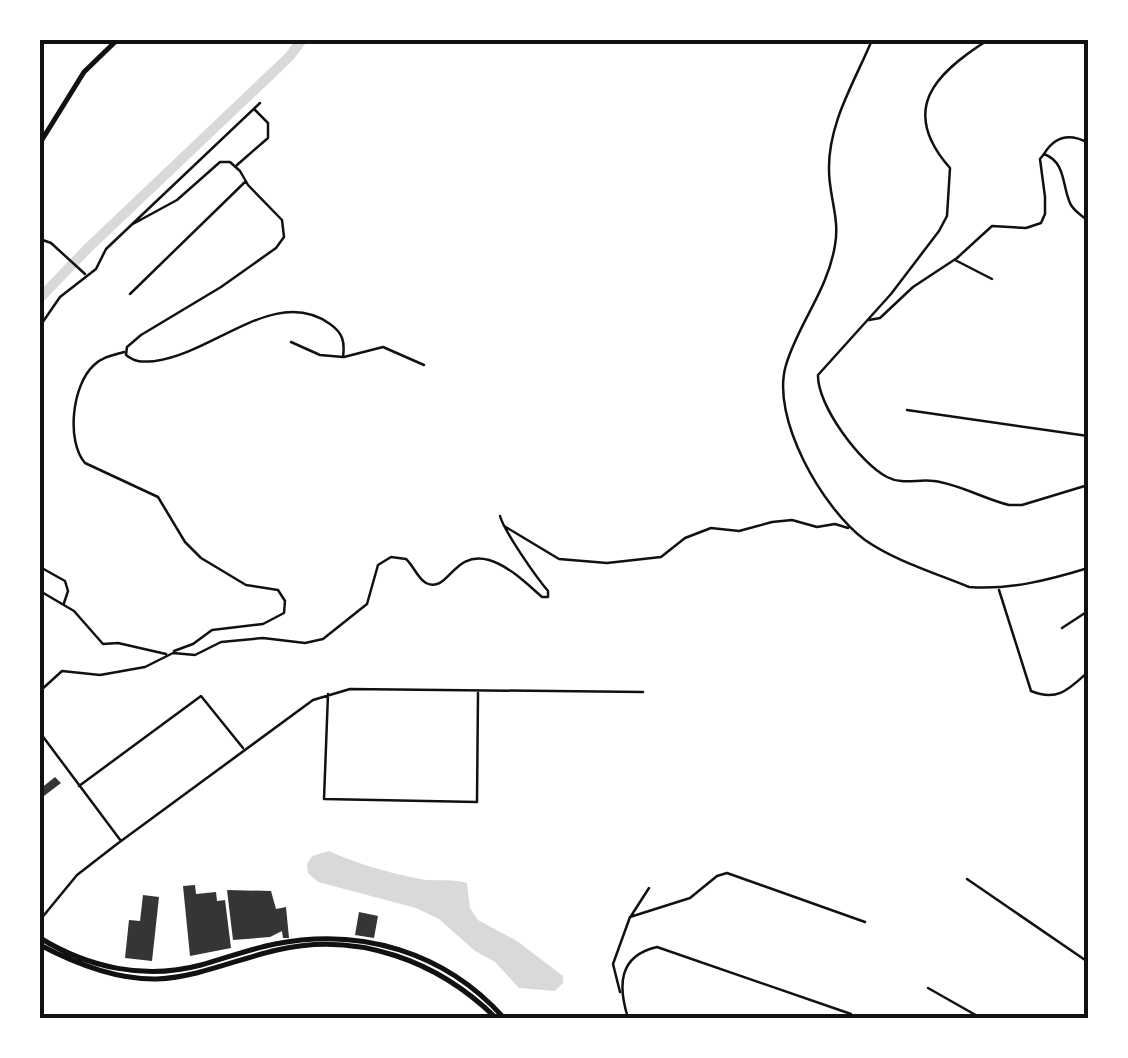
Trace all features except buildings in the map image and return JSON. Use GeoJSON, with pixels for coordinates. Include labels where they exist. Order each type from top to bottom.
{"type":"FeatureCollection","features":[{"type":"Feature","properties":{"kind":"main road"},"geometry":{"type":"LineString","coordinates":[[40,143],[84,72],[117,40]]}},
{"type":"Feature","properties":{"kind":"main road"},"geometry":{"type":"LineString","coordinates":[[40,941],[100,965],[156,972],[185,969],[265,946],[368,941],[430,961],[475,989],[500,1018]]}},
{"type":"Feature","properties":{"kind":"street"},"geometry":{"type":"LineString","coordinates":[[872,40],[837,119],[831,142],[829,170],[837,222],[830,270],[782,380],[782,397],[794,437],[812,478],[852,528],[892,555],[969,587],[999,589],[1088,568]]}},
{"type":"Feature","properties":{"kind":"street"},"geometry":{"type":"LineString","coordinates":[[988,40],[947,69],[933,90],[926,112],[924,127],[930,142],[950,168],[947,216],[918,258],[818,375],[818,386],[825,406],[877,471],[891,479],[934,481],[1009,505],[1022,505],[1088,484]]}},
{"type":"Feature","properties":{"kind":"street"},"geometry":{"type":"LineString","coordinates":[[40,326],[60,297],[96,269],[106,249],[260,103]]}},
{"type":"Feature","properties":{"kind":"street"},"geometry":{"type":"LineString","coordinates":[[236,166],[268,138],[268,123],[254,109]]}},
{"type":"Feature","properties":{"kind":"street"},"geometry":{"type":"LineString","coordinates":[[867,320],[880,318],[992,226],[1026,228],[1041,223],[1045,214],[1040,160],[1056,139],[1088,143]]}},
{"type":"Feature","properties":{"kind":"street"},"geometry":{"type":"LineString","coordinates":[[1044,154],[1052,157],[1065,178],[1073,209],[1088,221]]}},
{"type":"Feature","properties":{"kind":"street"},"geometry":{"type":"LineString","coordinates":[[40,692],[62,670],[82,676],[145,667],[193,644],[212,630],[270,622],[284,613],[278,590],[246,585],[201,558],[185,542],[158,497],[84,463],[78,456],[73,427],[84,382],[98,362],[126,352],[141,335],[221,287],[281,243],[286,231],[282,220],[236,166],[220,162],[177,200],[132,225]]}},
{"type":"Feature","properties":{"kind":"street"},"geometry":{"type":"LineString","coordinates":[[130,294],[246,181]]}},
{"type":"Feature","properties":{"kind":"street"},"geometry":{"type":"LineString","coordinates":[[40,239],[51,242],[87,275]]}},
{"type":"Feature","properties":{"kind":"street"},"geometry":{"type":"LineString","coordinates":[[955,260],[992,280]]}},
{"type":"Feature","properties":{"kind":"street"},"geometry":{"type":"LineString","coordinates":[[126,352],[139,362],[177,357],[268,314],[296,310],[313,314],[337,330],[344,339],[343,357]]}},
{"type":"Feature","properties":{"kind":"street"},"geometry":{"type":"LineString","coordinates":[[291,342],[320,355],[343,357],[383,347],[424,365]]}},
{"type":"Feature","properties":{"kind":"street"},"geometry":{"type":"LineString","coordinates":[[906,410],[1088,436]]}},
{"type":"Feature","properties":{"kind":"street"},"geometry":{"type":"LineString","coordinates":[[40,591],[64,604],[90,626],[103,644],[195,655],[216,643],[263,638],[305,643],[323,638],[367,604],[378,565],[391,557],[406,558],[421,580],[431,585],[442,584],[460,563],[485,559],[548,597],[548,591],[502,526],[500,516]]}},
{"type":"Feature","properties":{"kind":"street"},"geometry":{"type":"LineString","coordinates":[[502,526],[558,559],[607,563],[661,558],[685,538],[711,528],[739,531],[792,520],[852,528]]}},
{"type":"Feature","properties":{"kind":"street"},"geometry":{"type":"LineString","coordinates":[[40,568],[65,581],[68,591],[64,604]]}},
{"type":"Feature","properties":{"kind":"street"},"geometry":{"type":"LineString","coordinates":[[999,589],[1031,690],[1043,695],[1068,692],[1088,672]]}},
{"type":"Feature","properties":{"kind":"street"},"geometry":{"type":"LineString","coordinates":[[1062,628],[1088,611]]}},
{"type":"Feature","properties":{"kind":"street"},"geometry":{"type":"LineString","coordinates":[[40,920],[77,875],[244,750],[328,694],[350,689],[643,692]]}},
{"type":"Feature","properties":{"kind":"street"},"geometry":{"type":"LineString","coordinates":[[328,694],[324,799],[476,802],[478,692]]}},
{"type":"Feature","properties":{"kind":"street"},"geometry":{"type":"LineString","coordinates":[[79,786],[201,696],[244,750]]}},
{"type":"Feature","properties":{"kind":"street"},"geometry":{"type":"LineString","coordinates":[[41,734],[121,841]]}},
{"type":"Feature","properties":{"kind":"street"},"geometry":{"type":"LineString","coordinates":[[630,917],[690,898],[727,873],[865,922]]}},
{"type":"Feature","properties":{"kind":"street"},"geometry":{"type":"LineString","coordinates":[[966,879],[1088,962]]}},
{"type":"Feature","properties":{"kind":"street"},"geometry":{"type":"LineString","coordinates":[[628,1018],[613,964],[630,917],[649,888]]}},
{"type":"Feature","properties":{"kind":"street"},"geometry":{"type":"LineString","coordinates":[[620,992],[628,963],[642,950],[657,947],[851,1014]]}},
{"type":"Feature","properties":{"kind":"street"},"geometry":{"type":"LineString","coordinates":[[928,988],[981,1018]]}},
{"type":"Feature","properties":{"kind":"shaded area"},"geometry":{"type":"Polygon","coordinates":[[[329,851],[409,877],[467,883],[470,908],[478,920],[517,941],[563,976],[563,983],[555,991],[519,988],[495,962],[475,951],[439,919],[416,908],[318,882],[308,873],[307,864],[312,856],[329,851]]]}},
{"type":"Feature","properties":{"kind":"waterway"},"geometry":{"type":"LineString","coordinates":[[40,298],[302,40]]}}]}
